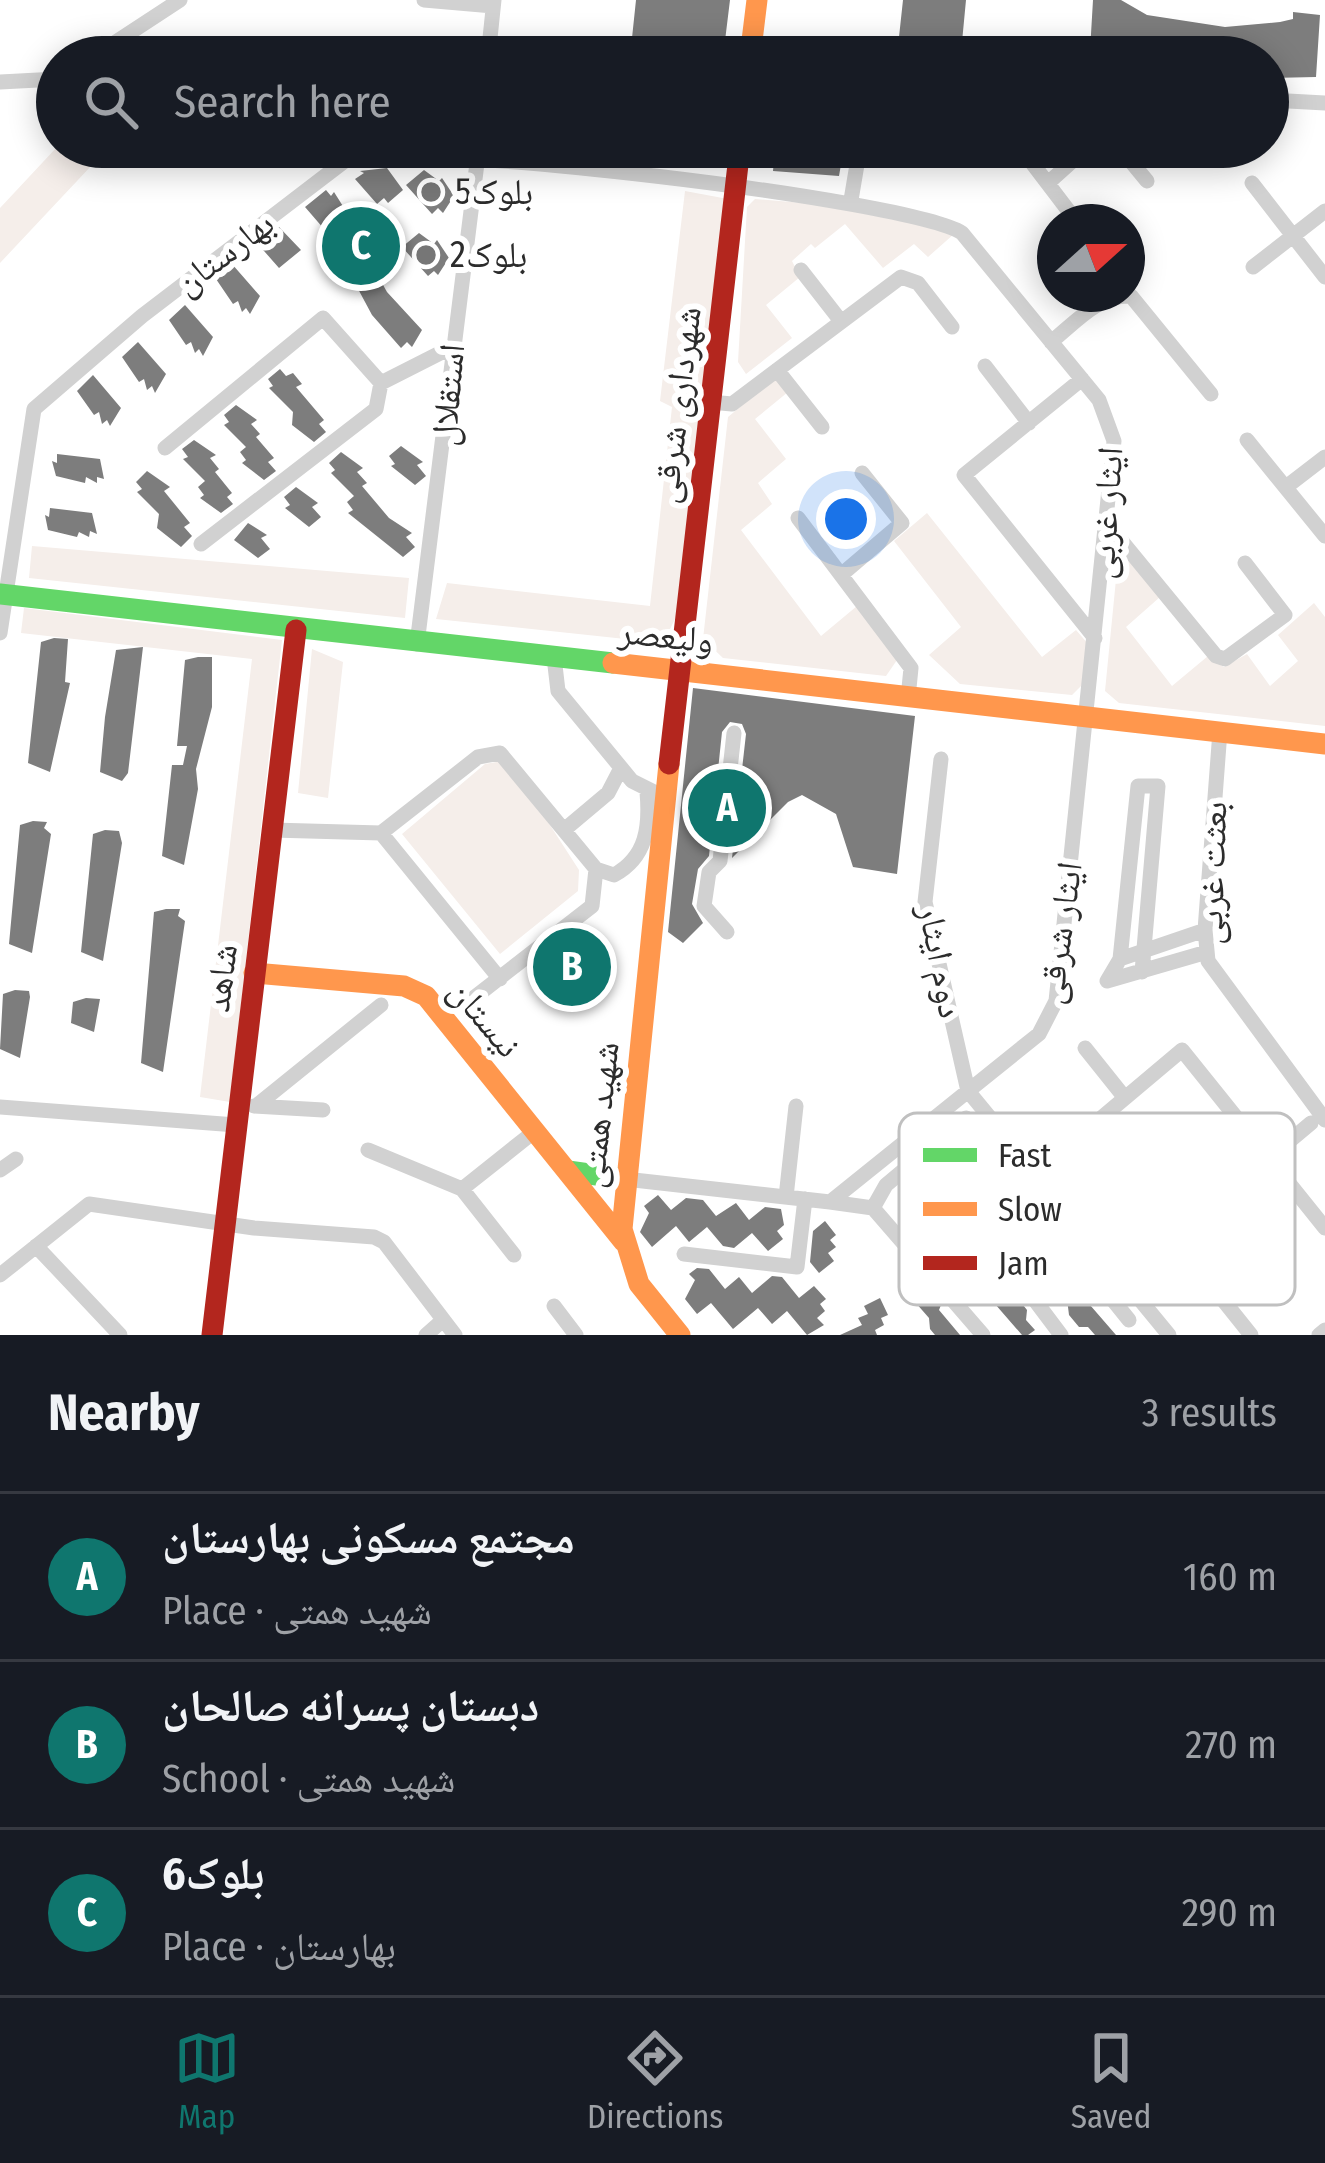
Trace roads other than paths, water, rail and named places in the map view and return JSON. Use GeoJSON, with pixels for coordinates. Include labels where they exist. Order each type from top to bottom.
{"type":"FeatureCollection","features":[{"type":"Feature","properties":{"kind":"main road"},"geometry":{"type":"LineString","coordinates":[[753,36],[757,0]]}},
{"type":"Feature","properties":{"kind":"main road","name":"شهرداری شرقی"},"geometry":{"type":"LineString","coordinates":[[680,671],[738,168]]}},
{"type":"Feature","properties":{"kind":"main road","name":"ولیعصر"},"geometry":{"type":"LineString","coordinates":[[2,594],[1325,744]]}},
{"type":"Feature","properties":{"kind":"main road","name":"شاهد"},"geometry":{"type":"LineString","coordinates":[[212,1335],[224,1223],[244,1112],[254,973],[296,629]]}},
{"type":"Feature","properties":{"kind":"main road","name":"شهید همتی"},"geometry":{"type":"LineString","coordinates":[[680,671],[656,793],[624,1242],[649,1301],[680,1335]]}},
{"type":"Feature","properties":{"kind":"main road","name":"نيستان"},"geometry":{"type":"LineString","coordinates":[[254,973],[416,989],[442,1012],[624,1242]]}},
{"type":"Feature","properties":{"kind":"main road"},"geometry":{"type":"LineString","coordinates":[[568,1171],[626,1179]]}},
{"type":"Feature","properties":{"kind":"street"},"geometry":{"type":"LineString","coordinates":[[125,36],[181,0]]}},
{"type":"Feature","properties":{"kind":"street"},"geometry":{"type":"LineString","coordinates":[[424,0],[494,3],[490,36]]}},
{"type":"Feature","properties":{"kind":"street"},"geometry":{"type":"LineString","coordinates":[[0,82],[36,80]]}},
{"type":"Feature","properties":{"kind":"street"},"geometry":{"type":"LineString","coordinates":[[1289,101],[1325,103]]}},
{"type":"Feature","properties":{"kind":"street","name":"بهارستان"},"geometry":{"type":"LineString","coordinates":[[0,633],[28,419],[57,384],[335,168]]}},
{"type":"Feature","properties":{"kind":"street","name":"استقلال"},"geometry":{"type":"LineString","coordinates":[[417,644],[476,168]]}},
{"type":"Feature","properties":{"kind":"street","name":"بهارستان"},"geometry":{"type":"LineString","coordinates":[[585,168],[735,189]]}},
{"type":"Feature","properties":{"kind":"street"},"geometry":{"type":"LineString","coordinates":[[851,200],[856,168]]}},
{"type":"Feature","properties":{"kind":"street"},"geometry":{"type":"LineString","coordinates":[[1036,168],[1064,204]]}},
{"type":"Feature","properties":{"kind":"street"},"geometry":{"type":"LineString","coordinates":[[1048,183],[1065,168]]}},
{"type":"Feature","properties":{"kind":"street"},"geometry":{"type":"LineString","coordinates":[[1136,168],[1147,181]]}},
{"type":"Feature","properties":{"kind":"street"},"geometry":{"type":"LineString","coordinates":[[1252,183],[1325,277]]}},
{"type":"Feature","properties":{"kind":"street","name":"ایثار غربی"},"geometry":{"type":"LineString","coordinates":[[735,189],[851,200],[944,221],[962,233],[1110,420],[1114,441],[1086,717]]}},
{"type":"Feature","properties":{"kind":"street"},"geometry":{"type":"LineString","coordinates":[[1253,267],[1325,211]]}},
{"type":"Feature","properties":{"kind":"street"},"geometry":{"type":"LineString","coordinates":[[801,270],[840,320]]}},
{"type":"Feature","properties":{"kind":"street"},"geometry":{"type":"LineString","coordinates":[[710,402],[732,404],[890,281],[910,278],[952,327]]}},
{"type":"Feature","properties":{"kind":"street"},"geometry":{"type":"LineString","coordinates":[[1052,342],[1100,303],[1114,295],[1131,296],[1211,394]]}},
{"type":"Feature","properties":{"kind":"street"},"geometry":{"type":"LineString","coordinates":[[165,448],[323,318],[381,383]]}},
{"type":"Feature","properties":{"kind":"street"},"geometry":{"type":"LineString","coordinates":[[381,383],[452,347]]}},
{"type":"Feature","properties":{"kind":"street"},"geometry":{"type":"LineString","coordinates":[[985,366],[1028,423]]}},
{"type":"Feature","properties":{"kind":"street"},"geometry":{"type":"LineString","coordinates":[[777,370],[822,427]]}},
{"type":"Feature","properties":{"kind":"street"},"geometry":{"type":"LineString","coordinates":[[1082,380],[964,475],[1095,638]]}},
{"type":"Feature","properties":{"kind":"street"},"geometry":{"type":"LineString","coordinates":[[201,544],[376,409],[381,383]]}},
{"type":"Feature","properties":{"kind":"street"},"geometry":{"type":"LineString","coordinates":[[1247,440],[1325,536]]}},
{"type":"Feature","properties":{"kind":"street"},"geometry":{"type":"LineString","coordinates":[[1286,487],[1325,457]]}},
{"type":"Feature","properties":{"kind":"street"},"geometry":{"type":"LineString","coordinates":[[841,575],[902,523],[862,472]]}},
{"type":"Feature","properties":{"kind":"street"},"geometry":{"type":"LineString","coordinates":[[798,518],[911,668],[908,698]]}},
{"type":"Feature","properties":{"kind":"street"},"geometry":{"type":"LineString","coordinates":[[1106,522],[1216,656],[1225,659],[1285,615],[1245,563]]}},
{"type":"Feature","properties":{"kind":"street"},"geometry":{"type":"LineString","coordinates":[[272,830],[381,833],[489,752],[508,760],[596,869],[614,875],[634,860],[650,824],[656,793],[621,768],[558,692],[554,657]]}},
{"type":"Feature","properties":{"kind":"street","name":"ایثار شرقی"},"geometry":{"type":"LineString","coordinates":[[941,1113],[1039,1034],[1056,1001],[1086,717]]}},
{"type":"Feature","properties":{"kind":"street","name":"بعثت غربی"},"geometry":{"type":"LineString","coordinates":[[1220,731],[1207,952],[1226,989],[1318,1122]]}},
{"type":"Feature","properties":{"kind":"street"},"geometry":{"type":"LineString","coordinates":[[728,932],[704,907],[709,872],[719,861],[734,733]]}},
{"type":"Feature","properties":{"kind":"street","name":"دوم ایثار"},"geometry":{"type":"LineString","coordinates":[[941,759],[926,902],[968,1091]]}},
{"type":"Feature","properties":{"kind":"street"},"geometry":{"type":"LineString","coordinates":[[564,830],[608,793],[621,768]]}},
{"type":"Feature","properties":{"kind":"street"},"geometry":{"type":"LineString","coordinates":[[1142,972],[1158,786],[1138,786],[1120,959],[1107,981],[1142,972],[1207,952]]}},
{"type":"Feature","properties":{"kind":"street"},"geometry":{"type":"LineString","coordinates":[[381,833],[500,979]]}},
{"type":"Feature","properties":{"kind":"street"},"geometry":{"type":"LineString","coordinates":[[466,1004],[592,906],[596,869]]}},
{"type":"Feature","properties":{"kind":"street"},"geometry":{"type":"LineString","coordinates":[[1120,959],[1205,930]]}},
{"type":"Feature","properties":{"kind":"street"},"geometry":{"type":"LineString","coordinates":[[244,1112],[381,1005]]}},
{"type":"Feature","properties":{"kind":"street"},"geometry":{"type":"LineString","coordinates":[[1085,1048],[1125,1098]]}},
{"type":"Feature","properties":{"kind":"street"},"geometry":{"type":"LineString","coordinates":[[1107,1113],[1181,1050],[1231,1113]]}},
{"type":"Feature","properties":{"kind":"street"},"geometry":{"type":"LineString","coordinates":[[968,1091],[986,1113]]}},
{"type":"Feature","properties":{"kind":"street"},"geometry":{"type":"LineString","coordinates":[[786,1197],[796,1106]]}},
{"type":"Feature","properties":{"kind":"street"},"geometry":{"type":"LineString","coordinates":[[0,1107],[323,1110]]}},
{"type":"Feature","properties":{"kind":"street"},"geometry":{"type":"LineString","coordinates":[[462,1189],[535,1132]]}},
{"type":"Feature","properties":{"kind":"street","name":"ایثار شرقی"},"geometry":{"type":"LineString","coordinates":[[830,1202],[899,1146]]}},
{"type":"Feature","properties":{"kind":"street"},"geometry":{"type":"LineString","coordinates":[[368,1150],[462,1189],[514,1255]]}},
{"type":"Feature","properties":{"kind":"street"},"geometry":{"type":"LineString","coordinates":[[0,1170],[16,1159]]}},
{"type":"Feature","properties":{"kind":"street"},"geometry":{"type":"LineString","coordinates":[[872,1208],[899,1174]]}},
{"type":"Feature","properties":{"kind":"street"},"geometry":{"type":"LineString","coordinates":[[626,1179],[872,1208],[899,1239]]}},
{"type":"Feature","properties":{"kind":"street"},"geometry":{"type":"LineString","coordinates":[[1295,1192],[1325,1228]]}},
{"type":"Feature","properties":{"kind":"street"},"geometry":{"type":"LineString","coordinates":[[684,1254],[797,1268],[805,1199]]}},
{"type":"Feature","properties":{"kind":"street"},"geometry":{"type":"LineString","coordinates":[[0,1275],[89,1204],[379,1239],[455,1335]]}},
{"type":"Feature","properties":{"kind":"street"},"geometry":{"type":"LineString","coordinates":[[36,1246],[120,1335]]}},
{"type":"Feature","properties":{"kind":"street"},"geometry":{"type":"LineString","coordinates":[[957,1305],[983,1335]]}},
{"type":"Feature","properties":{"kind":"street"},"geometry":{"type":"LineString","coordinates":[[1038,1305],[1061,1335]]}},
{"type":"Feature","properties":{"kind":"street"},"geometry":{"type":"LineString","coordinates":[[1117,1305],[1129,1320]]}},
{"type":"Feature","properties":{"kind":"street"},"geometry":{"type":"LineString","coordinates":[[1142,1305],[1164,1332]]}},
{"type":"Feature","properties":{"kind":"street"},"geometry":{"type":"LineString","coordinates":[[1227,1305],[1251,1335]]}},
{"type":"Feature","properties":{"kind":"street"},"geometry":{"type":"LineString","coordinates":[[554,1306],[576,1335]]}},
{"type":"Feature","properties":{"kind":"street"},"geometry":{"type":"LineString","coordinates":[[426,1335],[443,1320]]}},
{"type":"Feature","properties":{"kind":"place","name":"بلوک5"},"geometry":{"type":"Point","coordinates":[431,192]}},
{"type":"Feature","properties":{"kind":"place","name":"بلوک6"},"geometry":{"type":"Point","coordinates":[361,246]}},
{"type":"Feature","properties":{"kind":"place","name":"بلوک2"},"geometry":{"type":"Point","coordinates":[426,255]}},
{"type":"Feature","properties":{"kind":"place","name":"مجتمع مسکونی بهارستان"},"geometry":{"type":"Point","coordinates":[727,808]}},
{"type":"Feature","properties":{"kind":"place","name":"دبستان پسرانه صالحان"},"geometry":{"type":"Point","coordinates":[572,967]}}]}
